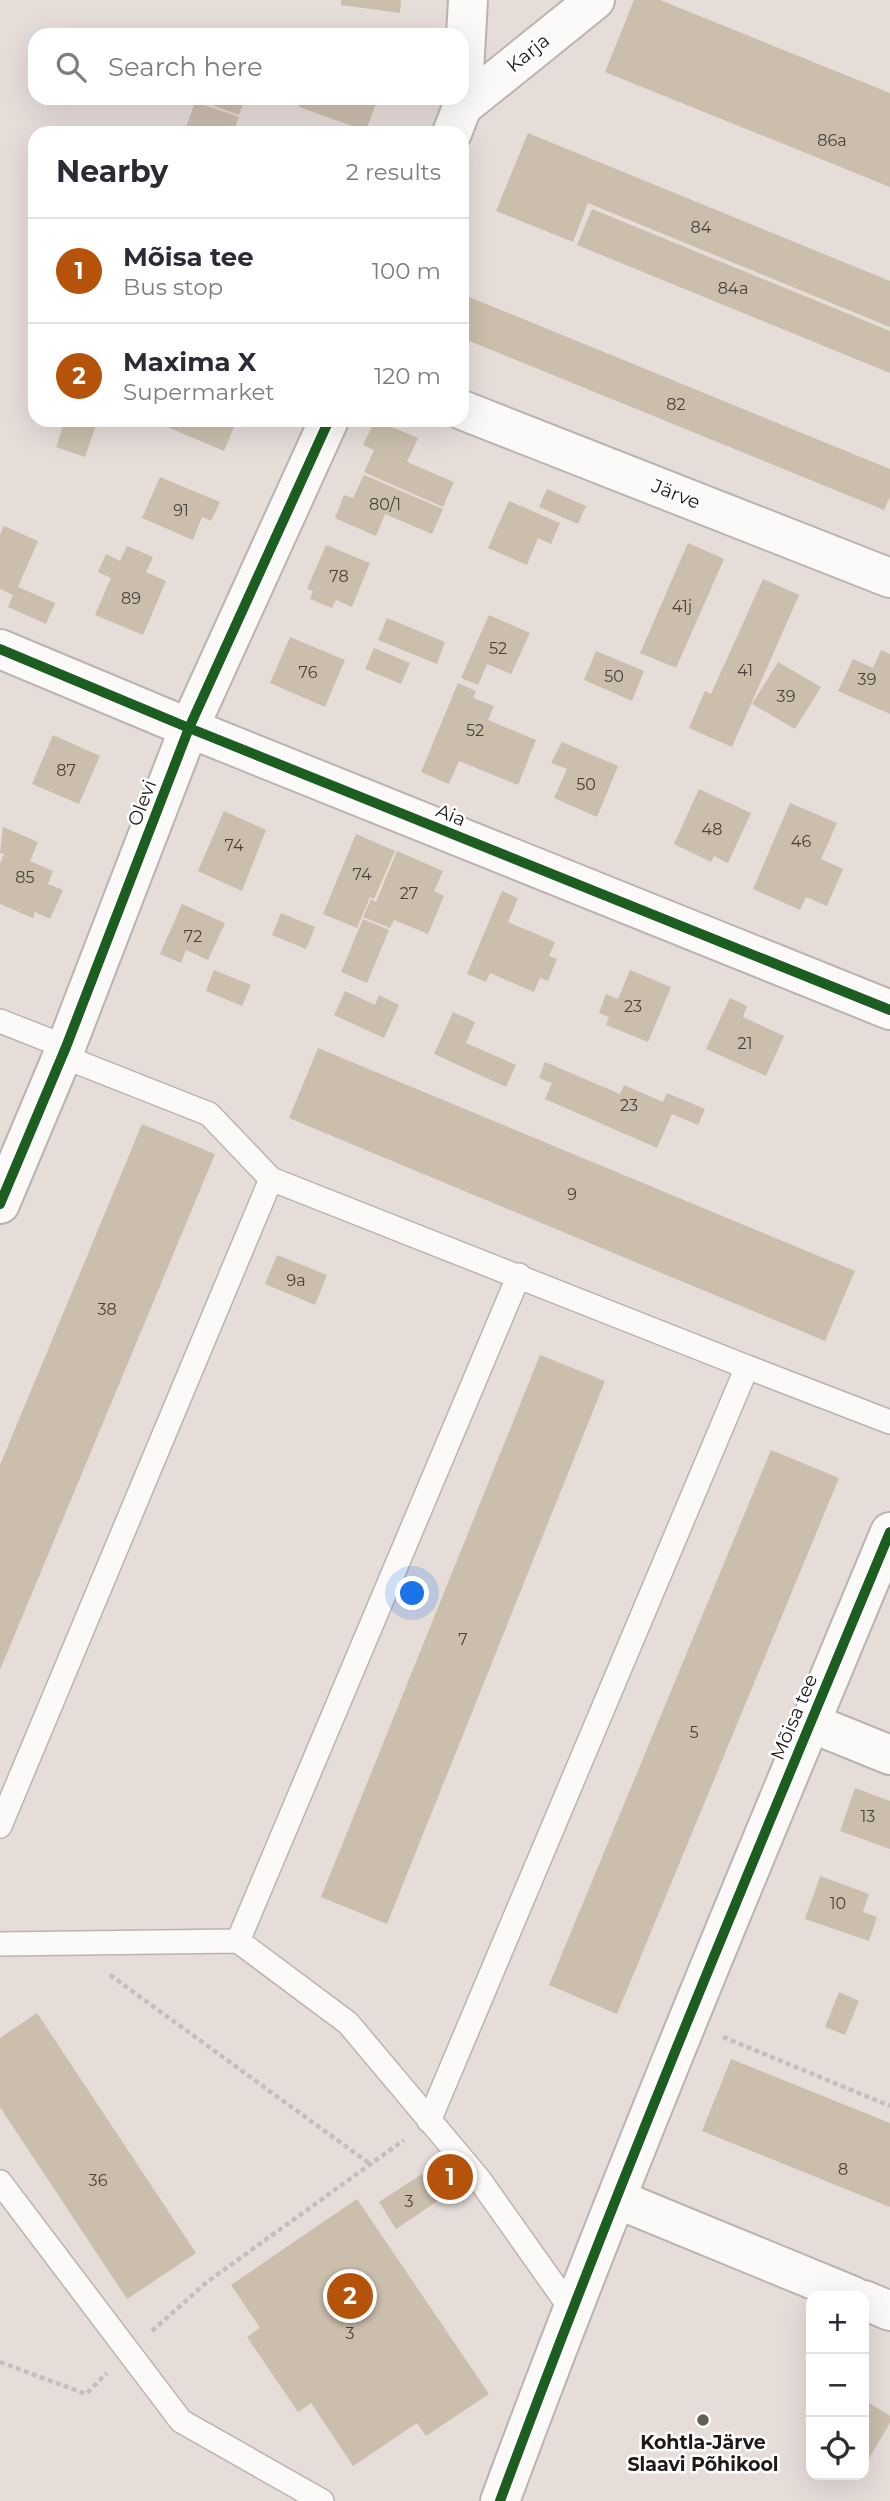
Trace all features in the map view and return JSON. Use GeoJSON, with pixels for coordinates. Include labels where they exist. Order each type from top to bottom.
{"type":"FeatureCollection","features":[{"type":"Feature","properties":{"kind":"street"},"geometry":{"type":"LineString","coordinates":[[465,28],[468,0]]}},
{"type":"Feature","properties":{"kind":"street","name":"Karja"},"geometry":{"type":"LineString","coordinates":[[457,120],[595,0]]}},
{"type":"Feature","properties":{"kind":"street","name":"Järve"},"geometry":{"type":"LineString","coordinates":[[469,413],[890,578]]}},
{"type":"Feature","properties":{"kind":"street","name":"Olevi"},"geometry":{"type":"LineString","coordinates":[[0,1205],[64,1052],[189,728],[326,427]]}},
{"type":"Feature","properties":{"kind":"street","name":"Aia"},"geometry":{"type":"LineString","coordinates":[[0,649],[189,728],[890,1010]]}},
{"type":"Feature","properties":{"kind":"street","name":"Mõisa tee"},"geometry":{"type":"LineString","coordinates":[[500,2501],[571,2309],[890,1532]]}},
{"type":"Feature","properties":{"kind":"street"},"geometry":{"type":"LineString","coordinates":[[811,1723],[890,1755]]}},
{"type":"Feature","properties":{"kind":"street"},"geometry":{"type":"LineString","coordinates":[[617,2199],[841,2291]]}},
{"type":"Feature","properties":{"kind":"street"},"geometry":{"type":"LineString","coordinates":[[869,2303],[890,2311]]}},
{"type":"Feature","properties":{"kind":"lane"},"geometry":{"type":"LineString","coordinates":[[0,1021],[64,1052],[209,1114],[271,1179],[890,1422]]}},
{"type":"Feature","properties":{"kind":"lane"},"geometry":{"type":"LineString","coordinates":[[0,1826],[271,1179]]}},
{"type":"Feature","properties":{"kind":"lane"},"geometry":{"type":"LineString","coordinates":[[238,1941],[519,1275]]}},
{"type":"Feature","properties":{"kind":"lane"},"geometry":{"type":"LineString","coordinates":[[429,2121],[747,1367]]}},
{"type":"Feature","properties":{"kind":"lane"},"geometry":{"type":"LineString","coordinates":[[0,1944],[238,1941],[348,2023],[495,2201],[571,2309]]}},
{"type":"Feature","properties":{"kind":"lane"},"geometry":{"type":"LineString","coordinates":[[0,2182],[181,2421],[321,2501]]}},
{"type":"Feature","properties":{"kind":"path"},"geometry":{"type":"LineString","coordinates":[[67,1943],[370,2164]]}},
{"type":"Feature","properties":{"kind":"path"},"geometry":{"type":"LineString","coordinates":[[687,2022],[890,2106]]}},
{"type":"Feature","properties":{"kind":"path"},"geometry":{"type":"LineString","coordinates":[[0,2362],[86,2394],[128,2352],[207,2283],[429,2121]]}},
{"type":"Feature","properties":{"kind":"building"},"geometry":{"type":"Polygon","coordinates":[[[341,0],[401,0],[400,13],[341,5],[341,0]]]}},
{"type":"Feature","properties":{"kind":"building"},"geometry":{"type":"Polygon","coordinates":[[[634,0],[660,0],[890,93],[890,187],[605,72],[634,0]]]}},
{"type":"Feature","properties":{"kind":"building"},"geometry":{"type":"Polygon","coordinates":[[[194,105],[204,105],[239,117],[236,126],[186,126],[194,105]]]}},
{"type":"Feature","properties":{"kind":"building"},"geometry":{"type":"Polygon","coordinates":[[[211,105],[243,105],[239,115],[211,105]]]}},
{"type":"Feature","properties":{"kind":"building"},"geometry":{"type":"Polygon","coordinates":[[[375,105],[368,126],[352,126],[299,107],[375,105]]]}},
{"type":"Feature","properties":{"kind":"building"},"geometry":{"type":"Polygon","coordinates":[[[528,133],[890,281],[890,327],[588,203],[573,242],[496,211],[528,133]]]}},
{"type":"Feature","properties":{"kind":"building"},"geometry":{"type":"Polygon","coordinates":[[[592,209],[890,331],[890,373],[577,245],[592,209]]]}},
{"type":"Feature","properties":{"kind":"building"},"geometry":{"type":"Polygon","coordinates":[[[469,297],[890,469],[890,497],[884,510],[469,341],[469,297]]]}},
{"type":"Feature","properties":{"kind":"building"},"geometry":{"type":"Polygon","coordinates":[[[63,427],[95,427],[85,457],[56,447],[63,427]]]}},
{"type":"Feature","properties":{"kind":"building"},"geometry":{"type":"Polygon","coordinates":[[[167,427],[234,427],[224,451],[167,427]]]}},
{"type":"Feature","properties":{"kind":"building"},"geometry":{"type":"Polygon","coordinates":[[[372,427],[392,427],[418,438],[407,462],[454,482],[443,507],[364,472],[374,450],[363,445],[372,427]]]}},
{"type":"Feature","properties":{"kind":"building"},"geometry":{"type":"Polygon","coordinates":[[[364,475],[443,509],[432,534],[385,514],[376,536],[335,518],[344,495],[353,498],[364,475]]]}},
{"type":"Feature","properties":{"kind":"building"},"geometry":{"type":"Polygon","coordinates":[[[160,477],[220,502],[211,521],[202,517],[193,540],[142,518],[160,477]]]}},
{"type":"Feature","properties":{"kind":"building"},"geometry":{"type":"Polygon","coordinates":[[[547,489],[586,506],[578,524],[539,507],[547,489]]]}},
{"type":"Feature","properties":{"kind":"building"},"geometry":{"type":"Polygon","coordinates":[[[509,501],[560,523],[551,544],[538,538],[527,565],[488,548],[509,501]]]}},
{"type":"Feature","properties":{"kind":"building"},"geometry":{"type":"Polygon","coordinates":[[[4,526],[38,541],[18,587],[55,603],[46,624],[8,607],[13,595],[0,589],[0,535],[4,526]]]}},
{"type":"Feature","properties":{"kind":"building"},"geometry":{"type":"Polygon","coordinates":[[[688,543],[724,559],[676,668],[640,653],[688,543]]]}},
{"type":"Feature","properties":{"kind":"building"},"geometry":{"type":"Polygon","coordinates":[[[326,545],[370,563],[352,607],[336,600],[332,608],[310,599],[313,591],[307,589],[326,545]]]}},
{"type":"Feature","properties":{"kind":"building"},"geometry":{"type":"Polygon","coordinates":[[[127,546],[153,557],[146,572],[166,581],[143,635],[95,615],[111,578],[98,572],[106,554],[120,561],[127,546]]]}},
{"type":"Feature","properties":{"kind":"building"},"geometry":{"type":"Polygon","coordinates":[[[763,579],[799,595],[732,747],[689,728],[705,691],[711,694],[763,579]]]}},
{"type":"Feature","properties":{"kind":"building"},"geometry":{"type":"Polygon","coordinates":[[[489,615],[530,633],[511,674],[487,664],[478,685],[461,678],[489,615]]]}},
{"type":"Feature","properties":{"kind":"building"},"geometry":{"type":"Polygon","coordinates":[[[387,618],[445,642],[437,664],[378,640],[387,618]]]}},
{"type":"Feature","properties":{"kind":"building"},"geometry":{"type":"Polygon","coordinates":[[[290,637],[345,660],[325,707],[270,683],[290,637]]]}},
{"type":"Feature","properties":{"kind":"building"},"geometry":{"type":"Polygon","coordinates":[[[374,648],[410,663],[401,684],[365,669],[374,648]]]}},
{"type":"Feature","properties":{"kind":"building"},"geometry":{"type":"Polygon","coordinates":[[[881,650],[890,654],[890,714],[838,691],[853,659],[873,668],[881,650]]]}},
{"type":"Feature","properties":{"kind":"building"},"geometry":{"type":"Polygon","coordinates":[[[596,651],[644,671],[632,701],[584,680],[596,651]]]}},
{"type":"Feature","properties":{"kind":"building"},"geometry":{"type":"Polygon","coordinates":[[[778,662],[821,687],[795,729],[752,704],[778,662]]]}},
{"type":"Feature","properties":{"kind":"building"},"geometry":{"type":"Polygon","coordinates":[[[458,683],[476,691],[473,698],[494,706],[488,720],[536,740],[518,785],[459,761],[449,784],[421,772],[458,683]]]}},
{"type":"Feature","properties":{"kind":"building"},"geometry":{"type":"Polygon","coordinates":[[[53,735],[100,756],[79,804],[32,784],[53,735]]]}},
{"type":"Feature","properties":{"kind":"building"},"geometry":{"type":"Polygon","coordinates":[[[562,742],[618,766],[597,817],[554,798],[567,769],[551,763],[562,742]]]}},
{"type":"Feature","properties":{"kind":"building"},"geometry":{"type":"Polygon","coordinates":[[[699,789],[751,813],[728,863],[714,856],[711,862],[674,844],[699,789]]]}},
{"type":"Feature","properties":{"kind":"building"},"geometry":{"type":"Polygon","coordinates":[[[790,803],[837,823],[821,859],[843,869],[827,906],[806,897],[800,910],[753,889],[790,803]]]}},
{"type":"Feature","properties":{"kind":"building"},"geometry":{"type":"Polygon","coordinates":[[[224,811],[266,830],[242,891],[198,871],[224,811]]]}},
{"type":"Feature","properties":{"kind":"building"},"geometry":{"type":"Polygon","coordinates":[[[3,827],[38,842],[30,861],[53,871],[48,884],[63,890],[50,919],[35,912],[33,918],[0,904],[3,827]]]}},
{"type":"Feature","properties":{"kind":"building"},"geometry":{"type":"Polygon","coordinates":[[[356,834],[395,851],[374,899],[370,897],[357,928],[323,914],[356,834]]]}},
{"type":"Feature","properties":{"kind":"building"},"geometry":{"type":"Polygon","coordinates":[[[397,851],[443,871],[434,891],[444,896],[428,934],[394,920],[390,928],[363,917],[371,899],[376,902],[397,851]]]}},
{"type":"Feature","properties":{"kind":"building"},"geometry":{"type":"Polygon","coordinates":[[[502,891],[518,898],[508,922],[555,942],[549,956],[557,959],[548,981],[540,978],[534,992],[490,973],[486,982],[467,974],[502,891]]]}},
{"type":"Feature","properties":{"kind":"building"},"geometry":{"type":"Polygon","coordinates":[[[182,904],[225,923],[208,960],[186,950],[181,963],[160,954],[182,904]]]}},
{"type":"Feature","properties":{"kind":"building"},"geometry":{"type":"Polygon","coordinates":[[[281,913],[315,927],[306,949],[272,935],[281,913]]]}},
{"type":"Feature","properties":{"kind":"building"},"geometry":{"type":"Polygon","coordinates":[[[363,919],[389,930],[367,983],[341,972],[363,919]]]}},
{"type":"Feature","properties":{"kind":"building"},"geometry":{"type":"Polygon","coordinates":[[[214,970],[251,985],[242,1006],[206,991],[214,970]]]}},
{"type":"Feature","properties":{"kind":"building"},"geometry":{"type":"Polygon","coordinates":[[[630,970],[671,987],[648,1042],[606,1025],[609,1017],[599,1013],[606,994],[618,999],[630,970]]]}},
{"type":"Feature","properties":{"kind":"building"},"geometry":{"type":"Polygon","coordinates":[[[345,991],[375,1005],[379,995],[399,1005],[384,1038],[334,1015],[345,991]]]}},
{"type":"Feature","properties":{"kind":"building"},"geometry":{"type":"Polygon","coordinates":[[[730,998],[747,1006],[743,1017],[784,1036],[766,1076],[706,1049],[730,998]]]}},
{"type":"Feature","properties":{"kind":"building"},"geometry":{"type":"Polygon","coordinates":[[[453,1012],[475,1022],[466,1043],[516,1065],[506,1087],[434,1054],[453,1012]]]}},
{"type":"Feature","properties":{"kind":"building"},"geometry":{"type":"Polygon","coordinates":[[[318,1048],[855,1271],[825,1341],[289,1118],[318,1048]]]}},
{"type":"Feature","properties":{"kind":"building"},"geometry":{"type":"Polygon","coordinates":[[[545,1062],[620,1094],[624,1085],[663,1102],[667,1093],[705,1109],[698,1125],[672,1114],[657,1148],[545,1099],[552,1083],[539,1078],[545,1062]]]}},
{"type":"Feature","properties":{"kind":"building"},"geometry":{"type":"Polygon","coordinates":[[[142,1124],[215,1154],[0,1670],[0,1465],[142,1124]]]}},
{"type":"Feature","properties":{"kind":"building"},"geometry":{"type":"Polygon","coordinates":[[[277,1255],[327,1275],[315,1305],[265,1284],[277,1255]]]}},
{"type":"Feature","properties":{"kind":"building"},"geometry":{"type":"Polygon","coordinates":[[[540,1355],[605,1381],[387,1924],[321,1897],[540,1355]]]}},
{"type":"Feature","properties":{"kind":"building"},"geometry":{"type":"Polygon","coordinates":[[[771,1450],[839,1478],[617,2014],[549,1985],[771,1450]]]}},
{"type":"Feature","properties":{"kind":"building"},"geometry":{"type":"Polygon","coordinates":[[[855,1788],[890,1801],[890,1849],[840,1831],[855,1788]]]}},
{"type":"Feature","properties":{"kind":"building"},"geometry":{"type":"Polygon","coordinates":[[[820,1876],[869,1894],[863,1912],[877,1917],[869,1941],[805,1919],[820,1876]]]}},
{"type":"Feature","properties":{"kind":"building"},"geometry":{"type":"Polygon","coordinates":[[[839,1992],[859,2001],[845,2035],[825,2027],[839,1992]]]}},
{"type":"Feature","properties":{"kind":"building"},"geometry":{"type":"Polygon","coordinates":[[[37,2013],[196,2253],[127,2299],[0,2107],[0,2038],[37,2013]]]}},
{"type":"Feature","properties":{"kind":"building"},"geometry":{"type":"Polygon","coordinates":[[[731,2059],[890,2123],[890,2207],[702,2131],[731,2059]]]}},
{"type":"Feature","properties":{"kind":"building"},"geometry":{"type":"Polygon","coordinates":[[[422,2174],[439,2200],[396,2229],[379,2202],[422,2174]]]}},
{"type":"Feature","properties":{"kind":"building"},"geometry":{"type":"Polygon","coordinates":[[[357,2199],[489,2394],[426,2436],[417,2423],[353,2466],[311,2403],[298,2412],[247,2337],[260,2328],[231,2285],[357,2199]]]}},
{"type":"Feature","properties":{"kind":"building"},"geometry":{"type":"Polygon","coordinates":[[[869,2403],[890,2416],[890,2423],[869,2459],[869,2403]]]}},
{"type":"Feature","properties":{"kind":"cycle path"},"geometry":{"type":"LineString","coordinates":[[0,1204],[66,1047],[189,728],[326,427]]}},
{"type":"Feature","properties":{"kind":"cycle path"},"geometry":{"type":"LineString","coordinates":[[0,649],[189,728],[890,1010]]}},
{"type":"Feature","properties":{"kind":"cycle path"},"geometry":{"type":"LineString","coordinates":[[500,2501],[641,2136],[890,1532]]}},
{"type":"Feature","properties":{"kind":"place","name":"Mõisa tee"},"geometry":{"type":"Point","coordinates":[450,2177]}},
{"type":"Feature","properties":{"kind":"place","name":"Maxima X"},"geometry":{"type":"Point","coordinates":[350,2296]}},
{"type":"Feature","properties":{"kind":"place","name":"Kohtla-Järve Slaavi Põhikool"},"geometry":{"type":"Point","coordinates":[703,2420]}}]}
